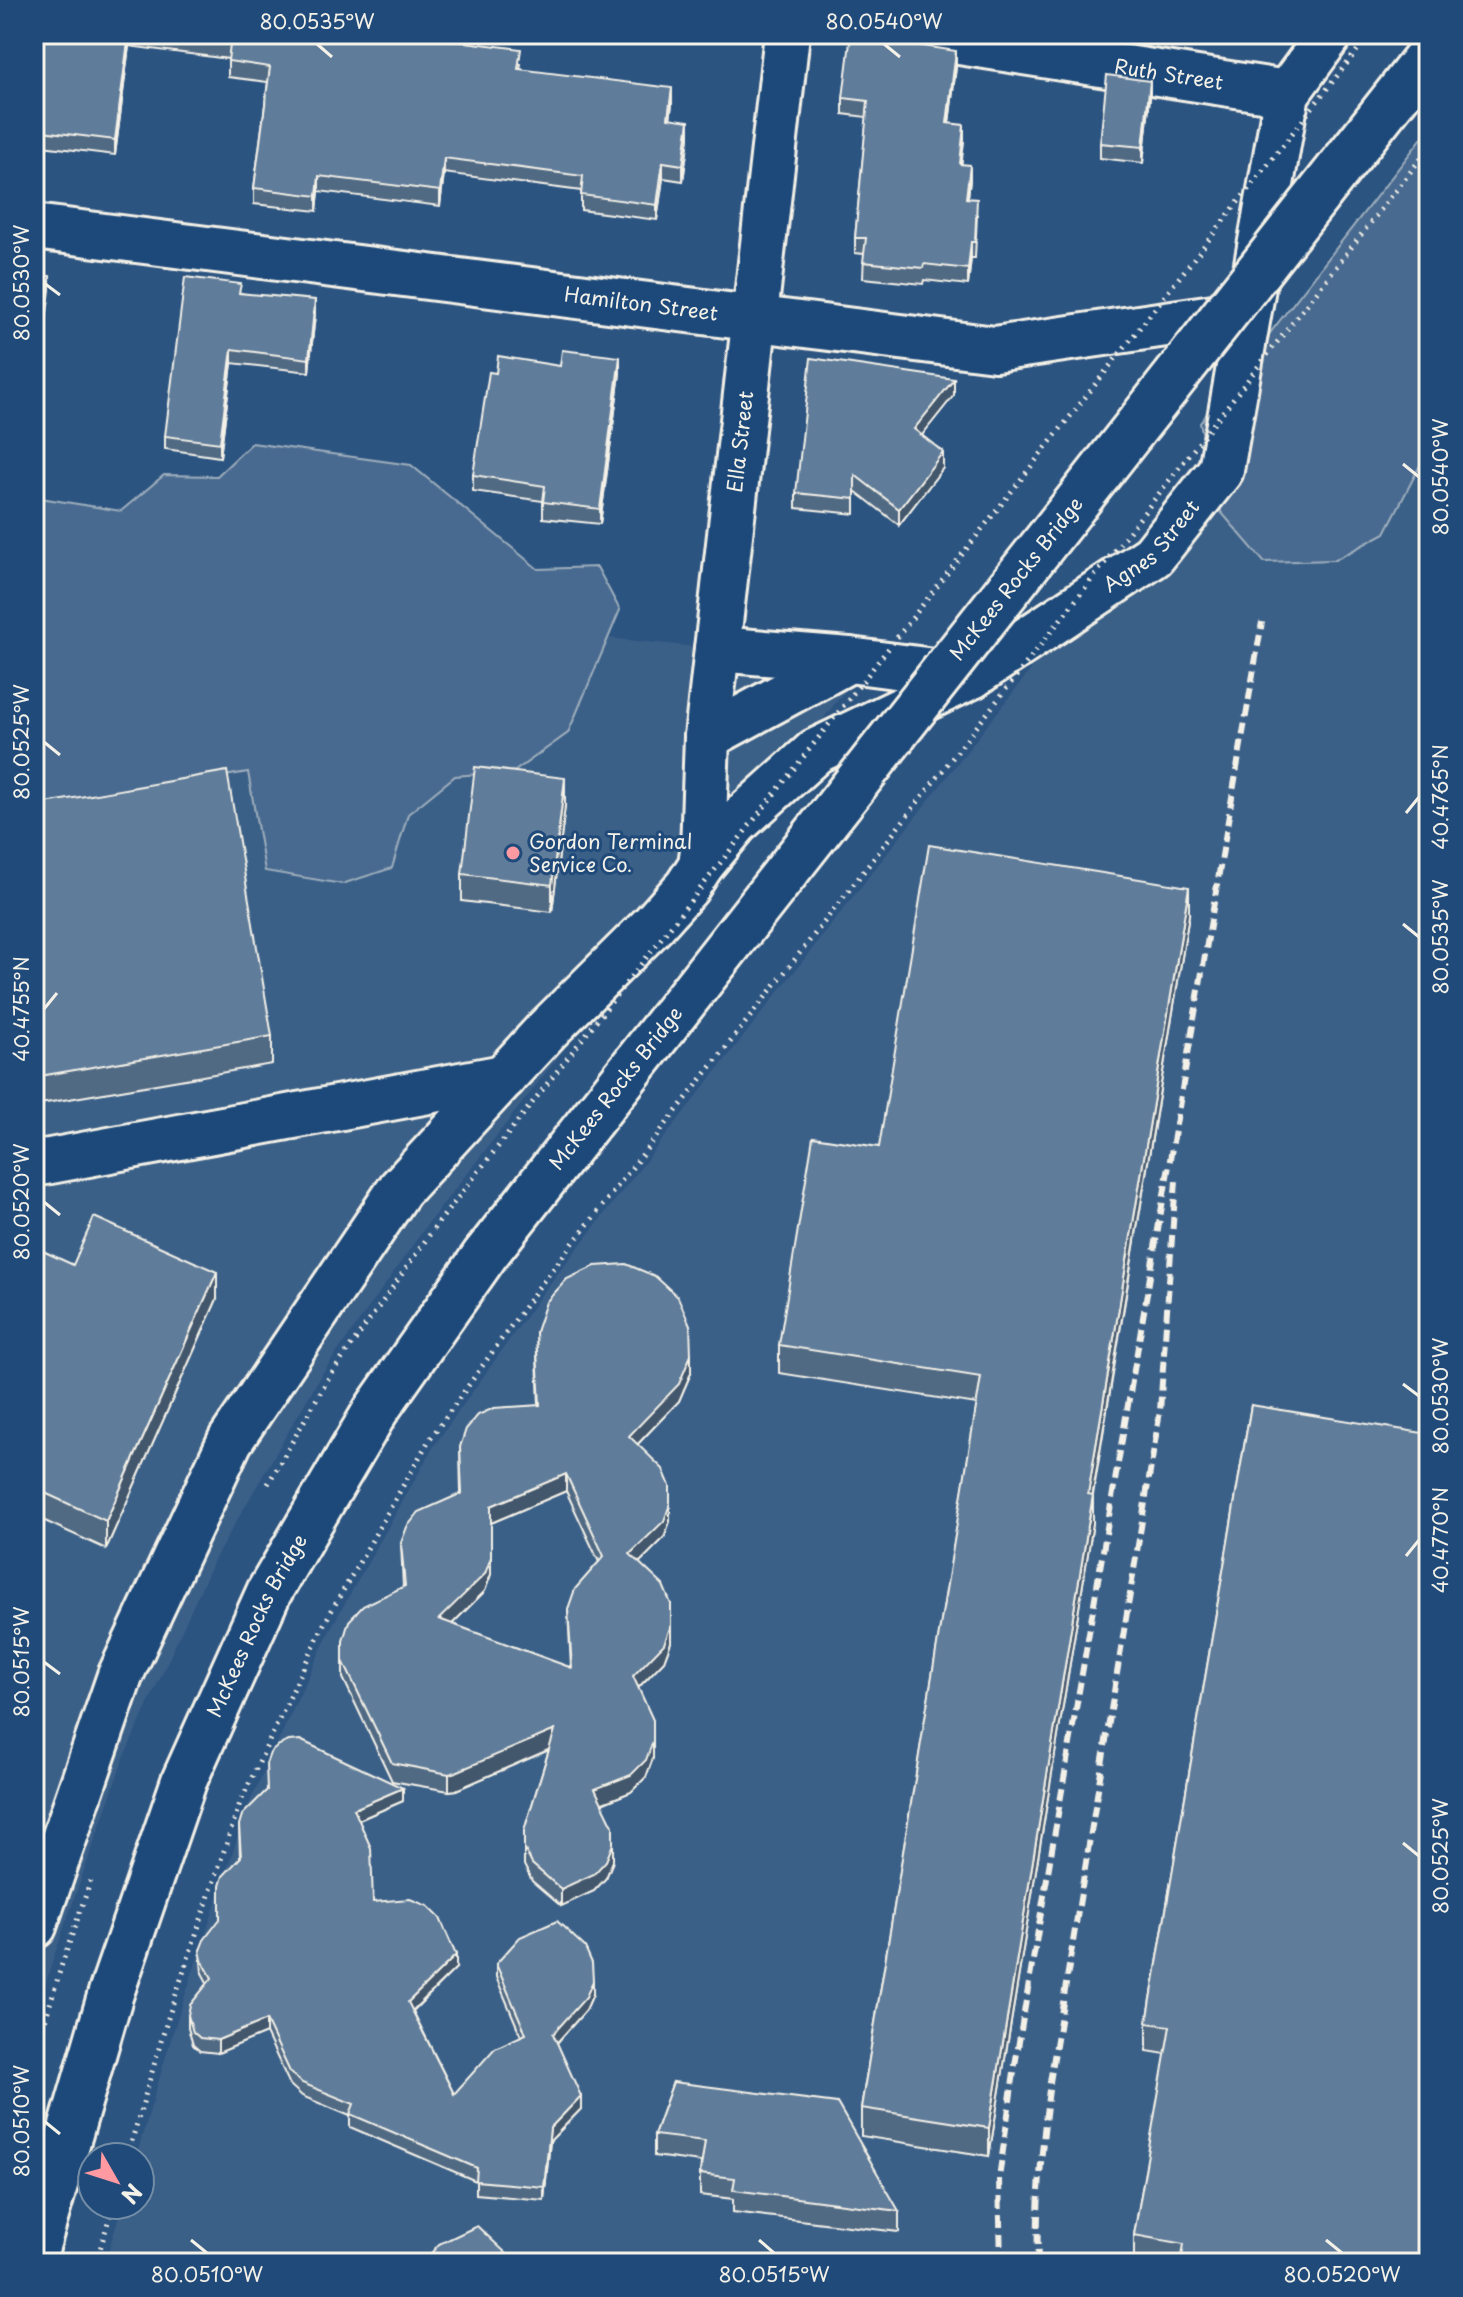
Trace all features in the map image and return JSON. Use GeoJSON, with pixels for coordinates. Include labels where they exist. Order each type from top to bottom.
{"type":"FeatureCollection","features":[{"type":"Feature","properties":{"kind":"street","name":"Ella Street"},"geometry":{"type":"LineString","coordinates":[[702,857],[707,737],[787,34]]}},
{"type":"Feature","properties":{"kind":"street","name":"Ruth Street"},"geometry":{"type":"LineString","coordinates":[[908,34],[1287,93]]}},
{"type":"Feature","properties":{"kind":"street","name":"Agnes Street"},"geometry":{"type":"LineString","coordinates":[[34,1926],[120,1676],[230,1441],[400,1189],[547,1030],[653,925],[687,887],[702,857],[816,751],[972,676],[1153,556],[1221,470],[1287,93],[1330,34]]}},
{"type":"Feature","properties":{"kind":"street","name":"McKees Rocks Bridge"},"geometry":{"type":"LineString","coordinates":[[34,2256],[111,1993],[184,1781],[269,1592],[376,1410],[494,1243],[1429,54]]}},
{"type":"Feature","properties":{"kind":"street","name":"Hamilton Street"},"geometry":{"type":"LineString","coordinates":[[34,227],[995,349],[1248,312]]}},
{"type":"Feature","properties":{"kind":"street"},"geometry":{"type":"LineString","coordinates":[[717,649],[849,660],[972,676]]}},
{"type":"Feature","properties":{"kind":"street"},"geometry":{"type":"LineString","coordinates":[[707,737],[849,660]]}},
{"type":"Feature","properties":{"kind":"street"},"geometry":{"type":"LineString","coordinates":[[34,1164],[504,1077]]}},
{"type":"Feature","properties":{"kind":"path"},"geometry":{"type":"LineString","coordinates":[[132,2141],[167,2021],[240,1803],[324,1624],[428,1442],[538,1288],[1429,148]]}},
{"type":"Feature","properties":{"kind":"path"},"geometry":{"type":"LineString","coordinates":[[96,2263],[108,2221]]}},
{"type":"Feature","properties":{"kind":"shaded area"},"geometry":{"type":"Polygon","coordinates":[[[1429,129],[1429,448],[1385,533],[1335,560],[1264,562],[1221,512],[1200,423],[1429,129]]]}},
{"type":"Feature","properties":{"kind":"shaded area"},"geometry":{"type":"Polygon","coordinates":[[[1429,162],[1429,2263],[105,2263],[117,2221],[156,2221],[156,2141],[141,2141],[175,2026],[248,1806],[331,1628],[434,1446],[544,1291],[1429,162]]]}},
{"type":"Feature","properties":{"kind":"shaded area"},"geometry":{"type":"Polygon","coordinates":[[[252,443],[411,465],[538,569],[597,567],[620,610],[568,733],[515,771],[455,776],[408,814],[392,868],[342,884],[265,871],[248,772],[34,809],[34,497],[121,511],[164,475],[217,476],[252,443]]]}},
{"type":"Feature","properties":{"kind":"shaded area"},"geometry":{"type":"Polygon","coordinates":[[[34,588],[608,638],[866,664],[429,1222],[321,1375],[214,1560],[124,1757],[53,1959],[34,2024],[34,588]]]}},
{"type":"Feature","properties":{"kind":"building"},"geometry":{"type":"Polygon","coordinates":[[[34,34],[129,34],[115,140],[34,130],[34,34]]]}},
{"type":"Feature","properties":{"kind":"building"},"geometry":{"type":"Polygon","coordinates":[[[152,34],[401,34],[521,49],[518,69],[672,88],[668,118],[689,121],[683,165],[663,162],[657,205],[581,195],[583,176],[444,158],[440,191],[319,176],[317,196],[254,188],[270,67],[228,61],[230,44],[152,34]]]}},
{"type":"Feature","properties":{"kind":"building"},"geometry":{"type":"Polygon","coordinates":[[[851,34],[890,34],[904,43],[956,51],[947,123],[964,125],[960,164],[970,165],[966,198],[977,199],[975,242],[971,242],[968,269],[863,262],[866,238],[855,238],[868,101],[843,98],[851,34]]]}},
{"type":"Feature","properties":{"kind":"building"},"geometry":{"type":"Polygon","coordinates":[[[1107,75],[1150,81],[1143,147],[1100,143],[1107,75]]]}},
{"type":"Feature","properties":{"kind":"building"},"geometry":{"type":"Polygon","coordinates":[[[34,274],[50,276],[35,389],[34,389],[34,274]]]}},
{"type":"Feature","properties":{"kind":"building"},"geometry":{"type":"Polygon","coordinates":[[[185,277],[241,284],[239,293],[315,300],[309,359],[232,349],[220,443],[165,436],[185,277]]]}},
{"type":"Feature","properties":{"kind":"building"},"geometry":{"type":"Polygon","coordinates":[[[562,350],[620,357],[600,509],[543,502],[545,486],[473,475],[489,372],[496,373],[498,356],[560,366],[562,350]]]}},
{"type":"Feature","properties":{"kind":"building"},"geometry":{"type":"Polygon","coordinates":[[[811,358],[954,379],[914,429],[943,452],[899,509],[855,475],[855,499],[796,493],[811,358]]]}},
{"type":"Feature","properties":{"kind":"building","name":"Gordon Terminal Service Co."},"geometry":{"type":"Polygon","coordinates":[[[475,767],[565,778],[552,885],[462,874],[475,767]]]}},
{"type":"Feature","properties":{"kind":"building"},"geometry":{"type":"Polygon","coordinates":[[[227,771],[272,1036],[34,1077],[34,805],[227,771]]]}},
{"type":"Feature","properties":{"kind":"building"},"geometry":{"type":"Polygon","coordinates":[[[929,845],[1189,887],[1088,1494],[1093,1495],[989,2128],[861,2108],[981,1377],[779,1345],[813,1137],[879,1147],[929,845]]]}},
{"type":"Feature","properties":{"kind":"building"},"geometry":{"type":"Polygon","coordinates":[[[94,1217],[217,1272],[106,1521],[34,1488],[34,1247],[73,1265],[94,1217]]]}},
{"type":"Feature","properties":{"kind":"building"},"geometry":{"type":"Polygon","coordinates":[[[626,1264],[655,1276],[678,1297],[690,1325],[691,1355],[679,1384],[629,1436],[663,1469],[670,1486],[670,1504],[664,1521],[630,1554],[663,1585],[671,1604],[671,1625],[664,1644],[633,1676],[653,1720],[653,1741],[646,1760],[631,1775],[595,1789],[613,1826],[613,1844],[606,1861],[594,1874],[561,1889],[532,1864],[524,1848],[524,1831],[555,1730],[449,1774],[392,1763],[343,1661],[343,1641],[349,1621],[363,1606],[405,1586],[401,1543],[407,1527],[419,1512],[462,1493],[460,1447],[466,1429],[478,1415],[494,1408],[540,1405],[536,1332],[546,1302],[567,1279],[595,1266],[626,1264]],[[566,1474],[491,1506],[491,1557],[485,1574],[439,1619],[572,1668],[568,1609],[575,1589],[604,1556],[566,1474]]]}},
{"type":"Feature","properties":{"kind":"building"},"geometry":{"type":"Polygon","coordinates":[[[1251,1405],[1429,1434],[1429,2263],[1181,2263],[1184,2244],[1134,2235],[1170,2026],[1147,2023],[1251,1405]]]}},
{"type":"Feature","properties":{"kind":"building"},"geometry":{"type":"Polygon","coordinates":[[[300,1740],[403,1788],[354,1809],[371,1848],[373,1902],[410,1899],[428,1906],[440,1918],[456,1955],[408,2002],[454,2094],[495,2048],[526,2034],[496,1964],[520,1937],[557,1921],[585,1947],[592,1963],[593,1981],[586,1997],[553,2034],[581,2096],[550,2128],[544,2187],[476,2181],[477,2168],[350,2114],[354,2104],[302,2083],[290,2072],[266,2020],[218,2040],[200,2038],[193,2032],[188,2015],[190,2005],[212,1978],[200,1950],[220,1919],[223,1876],[241,1857],[239,1825],[242,1815],[267,1790],[266,1764],[270,1753],[279,1745],[300,1740]]]}},
{"type":"Feature","properties":{"kind":"building"},"geometry":{"type":"Polygon","coordinates":[[[673,2082],[837,2103],[899,2211],[733,2190],[735,2178],[700,2174],[705,2141],[654,2135],[673,2082]]]}},
{"type":"Feature","properties":{"kind":"building"},"geometry":{"type":"Polygon","coordinates":[[[477,2226],[507,2254],[510,2263],[425,2263],[439,2244],[477,2226]]]}},
{"type":"Feature","properties":{"kind":"railway"},"geometry":{"type":"LineString","coordinates":[[1001,2263],[999,2178],[1015,2065],[1262,622]]}},
{"type":"Feature","properties":{"kind":"railway"},"geometry":{"type":"LineString","coordinates":[[1038,2263],[1040,2172],[1050,2082],[1160,1411],[1176,1180]]}},
{"type":"Feature","properties":{"kind":"place","name":"Gordon Terminal Service Co."},"geometry":{"type":"Point","coordinates":[513,853]}}]}
